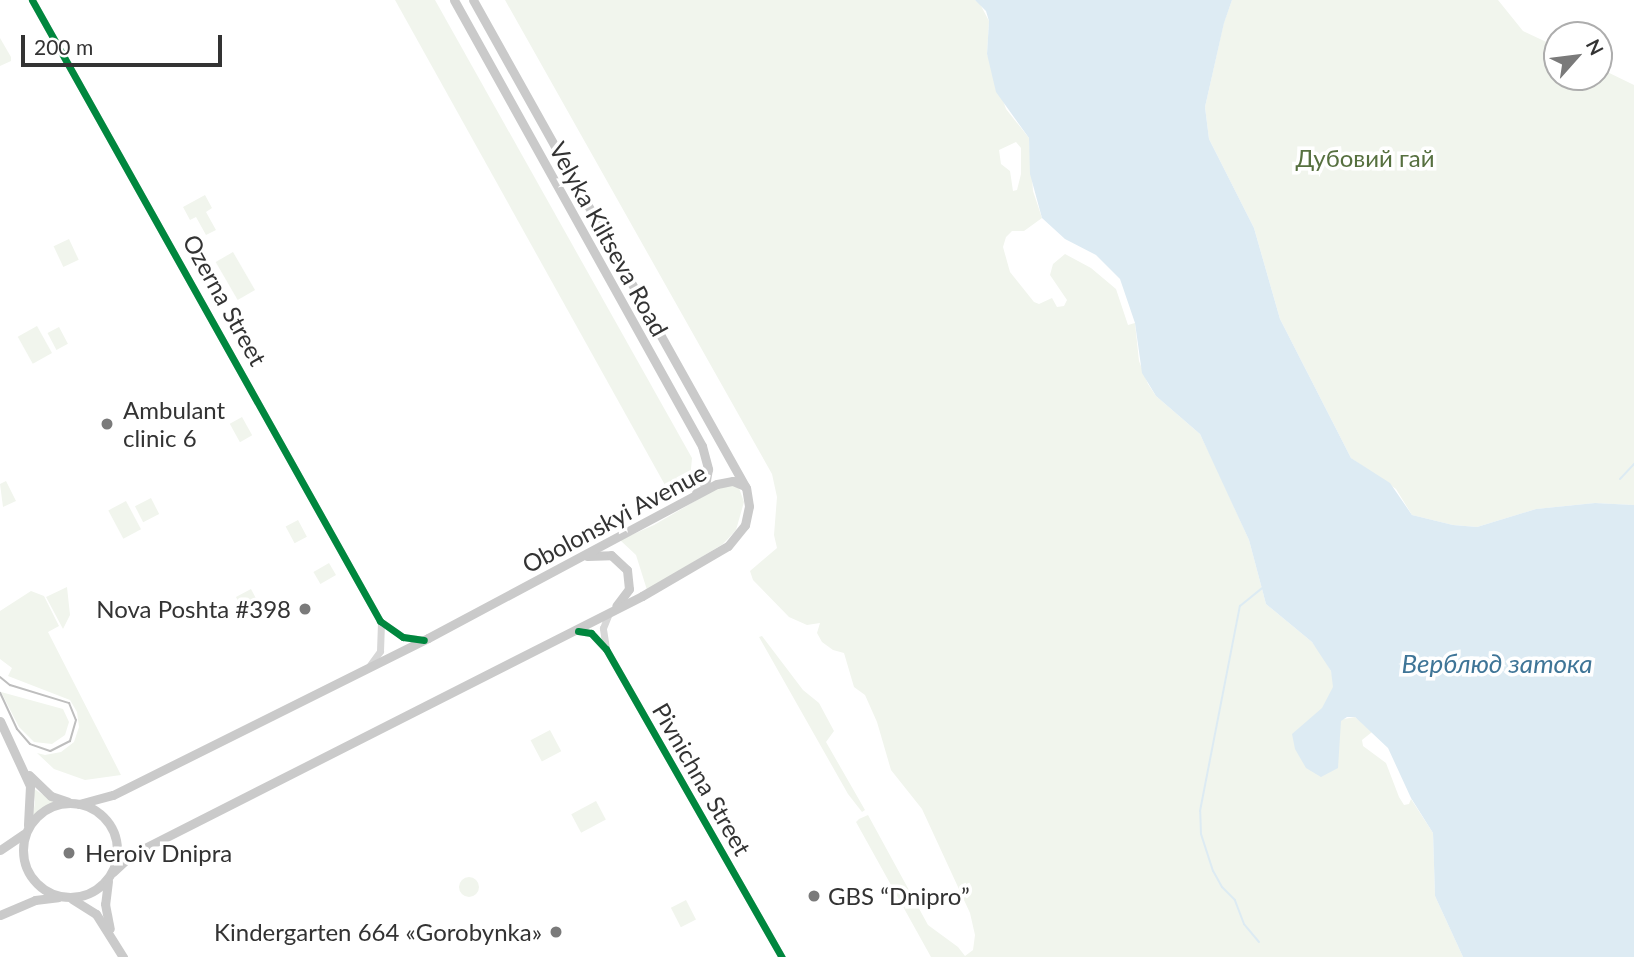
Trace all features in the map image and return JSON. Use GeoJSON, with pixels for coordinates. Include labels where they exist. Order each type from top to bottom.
{"type":"FeatureCollection","features":[{"type":"Feature","properties":{"kind":"main road","name":"Velyka Kiltseva Road"},"geometry":{"type":"LineString","coordinates":[[454,0],[702,446],[708,469],[700,489],[692,497]]}},
{"type":"Feature","properties":{"kind":"main road","name":"Velyka Kiltseva Road"},"geometry":{"type":"LineString","coordinates":[[473,0],[746,488]]}},
{"type":"Feature","properties":{"kind":"main road","name":"Obolonskyi Avenue"},"geometry":{"type":"LineString","coordinates":[[76,803],[113,795],[424,640],[725,481],[737,482],[746,488],[747,518],[735,540],[704,562],[578,631],[131,855],[111,875]]}},
{"type":"Feature","properties":{"kind":"main road"},"geometry":{"type":"LineString","coordinates":[[579,558],[605,553],[616,558],[627,570],[629,580],[625,597],[609,613]]}},
{"type":"Feature","properties":{"kind":"main road"},"geometry":{"type":"LineString","coordinates":[[0,721],[24,768],[43,791],[59,800],[95,810],[114,832],[118,853],[105,904],[111,934]]}},
{"type":"Feature","properties":{"kind":"main road"},"geometry":{"type":"LineString","coordinates":[[24,768],[32,799],[22,847],[28,870],[38,884],[90,908],[111,934],[123,957]]}},
{"type":"Feature","properties":{"kind":"main road"},"geometry":{"type":"LineString","coordinates":[[0,850],[50,809],[76,803]]}},
{"type":"Feature","properties":{"kind":"main road"},"geometry":{"type":"LineString","coordinates":[[0,915],[35,900],[88,894],[111,875]]}},
{"type":"Feature","properties":{"kind":"street","name":"Ozerna Street"},"geometry":{"type":"LineString","coordinates":[[32,0],[380,621]]}},
{"type":"Feature","properties":{"kind":"street"},"geometry":{"type":"LineString","coordinates":[[606,649],[603,628],[609,613]]}},
{"type":"Feature","properties":{"kind":"street"},"geometry":{"type":"LineString","coordinates":[[380,621],[402,637],[424,640]]}},
{"type":"Feature","properties":{"kind":"street"},"geometry":{"type":"LineString","coordinates":[[368,667],[380,651],[380,621]]}},
{"type":"Feature","properties":{"kind":"street","name":"Pivnichna Street"},"geometry":{"type":"LineString","coordinates":[[578,631],[591,634],[606,649],[782,957]]}},
{"type":"Feature","properties":{"kind":"green space"},"geometry":{"type":"Polygon","coordinates":[[[395,0],[435,0],[692,458],[690,480],[670,494],[395,0]]]}},
{"type":"Feature","properties":{"kind":"green space"},"geometry":{"type":"Polygon","coordinates":[[[505,0],[975,0],[980,4],[989,21],[987,54],[1006,109],[1029,138],[1033,191],[1042,218],[1024,231],[1012,231],[1006,237],[1003,247],[1010,272],[1034,302],[1039,304],[1052,298],[1057,307],[1064,306],[1067,300],[1050,275],[1053,264],[1065,254],[1091,268],[1116,289],[1128,325],[1135,323],[1139,361],[1148,384],[1156,396],[1200,434],[1216,467],[1249,540],[1266,604],[1312,642],[1322,655],[1331,671],[1344,719],[1355,717],[1372,732],[1362,740],[1363,746],[1386,763],[1404,805],[1409,804],[1411,799],[1433,833],[1435,896],[1463,957],[931,957],[856,822],[868,815],[928,925],[958,947],[965,956],[973,950],[975,935],[970,913],[922,809],[891,770],[877,722],[865,695],[854,687],[844,653],[833,650],[822,642],[817,633],[820,623],[807,625],[789,617],[753,580],[750,571],[777,548],[774,535],[777,497],[772,474],[505,0]],[[1016,142],[999,150],[1001,164],[1010,171],[1013,191],[1017,190],[1021,174],[1021,148],[1016,142]]]}},
{"type":"Feature","properties":{"kind":"green space","name":"Дубовий гай"},"geometry":{"type":"Polygon","coordinates":[[[1232,0],[1498,0],[1523,31],[1543,40],[1543,91],[1613,91],[1613,75],[1634,85],[1634,505],[1595,503],[1536,509],[1477,527],[1453,525],[1412,515],[1396,489],[1351,458],[1280,319],[1254,228],[1209,139],[1205,107],[1224,22],[1232,0]]]}},
{"type":"Feature","properties":{"kind":"green space"},"geometry":{"type":"Polygon","coordinates":[[[0,38],[11,61],[0,66],[0,38]]]}},
{"type":"Feature","properties":{"kind":"green space"},"geometry":{"type":"Polygon","coordinates":[[[205,195],[212,208],[206,212],[216,230],[206,235],[196,217],[190,220],[183,207],[205,195]]]}},
{"type":"Feature","properties":{"kind":"green space"},"geometry":{"type":"Polygon","coordinates":[[[69,239],[79,260],[63,267],[54,246],[69,239]]]}},
{"type":"Feature","properties":{"kind":"green space"},"geometry":{"type":"Polygon","coordinates":[[[233,252],[255,290],[238,300],[216,262],[233,252]]]}},
{"type":"Feature","properties":{"kind":"green space"},"geometry":{"type":"Polygon","coordinates":[[[37,326],[52,353],[33,364],[18,337],[37,326]]]}},
{"type":"Feature","properties":{"kind":"green space"},"geometry":{"type":"Polygon","coordinates":[[[59,327],[68,344],[56,350],[48,333],[59,327]]]}},
{"type":"Feature","properties":{"kind":"green space"},"geometry":{"type":"Polygon","coordinates":[[[242,417],[252,435],[240,442],[230,424],[242,417]]]}},
{"type":"Feature","properties":{"kind":"green space"},"geometry":{"type":"Polygon","coordinates":[[[6,481],[16,501],[3,507],[0,484],[6,481]]]}},
{"type":"Feature","properties":{"kind":"green space"},"geometry":{"type":"Polygon","coordinates":[[[732,484],[739,488],[744,502],[736,530],[723,544],[647,590],[636,555],[620,540],[654,525],[721,486],[732,484]]]}},
{"type":"Feature","properties":{"kind":"green space"},"geometry":{"type":"Polygon","coordinates":[[[151,498],[159,514],[143,522],[135,506],[151,498]]]}},
{"type":"Feature","properties":{"kind":"green space"},"geometry":{"type":"Polygon","coordinates":[[[126,501],[141,529],[123,539],[108,510],[126,501]]]}},
{"type":"Feature","properties":{"kind":"green space"},"geometry":{"type":"Polygon","coordinates":[[[298,520],[307,537],[295,543],[286,527],[298,520]]]}},
{"type":"Feature","properties":{"kind":"green space"},"geometry":{"type":"Polygon","coordinates":[[[329,563],[336,575],[320,584],[313,572],[329,563]]]}},
{"type":"Feature","properties":{"kind":"green space"},"geometry":{"type":"Polygon","coordinates":[[[67,587],[70,615],[63,629],[46,597],[67,587]]]}},
{"type":"Feature","properties":{"kind":"green space"},"geometry":{"type":"Polygon","coordinates":[[[251,589],[262,610],[247,618],[236,597],[251,589]]]}},
{"type":"Feature","properties":{"kind":"green space"},"geometry":{"type":"Polygon","coordinates":[[[31,591],[44,596],[59,626],[48,632],[121,775],[85,780],[54,769],[37,753],[45,755],[61,752],[74,742],[79,727],[77,712],[70,700],[8,676],[12,668],[0,659],[0,611],[31,591]]]}},
{"type":"Feature","properties":{"kind":"green space"},"geometry":{"type":"Polygon","coordinates":[[[762,636],[803,690],[819,703],[834,731],[826,742],[865,810],[862,812],[848,794],[759,637],[762,636]]]}},
{"type":"Feature","properties":{"kind":"green space"},"geometry":{"type":"Polygon","coordinates":[[[1,692],[63,709],[69,722],[65,735],[52,744],[34,742],[19,727],[1,692]]]}},
{"type":"Feature","properties":{"kind":"green space"},"geometry":{"type":"Polygon","coordinates":[[[550,730],[561,751],[542,762],[531,740],[550,730]]]}},
{"type":"Feature","properties":{"kind":"green space"},"geometry":{"type":"Polygon","coordinates":[[[33,788],[55,803],[33,815],[35,802],[33,788]]]}},
{"type":"Feature","properties":{"kind":"green space"},"geometry":{"type":"Polygon","coordinates":[[[596,801],[606,820],[581,833],[571,814],[596,801]]]}},
{"type":"Feature","properties":{"kind":"green space"},"geometry":{"type":"Polygon","coordinates":[[[465,877],[473,877],[479,887],[473,897],[465,897],[459,891],[459,883],[465,877]]]}},
{"type":"Feature","properties":{"kind":"green space"},"geometry":{"type":"Polygon","coordinates":[[[686,900],[696,920],[681,927],[671,908],[686,900]]]}},
{"type":"Feature","properties":{"kind":"water","name":"Верблюд затока"},"geometry":{"type":"Polygon","coordinates":[[[975,0],[1232,0],[1224,23],[1205,107],[1209,139],[1254,228],[1280,319],[1351,458],[1390,483],[1412,515],[1453,525],[1477,527],[1536,509],[1595,503],[1634,505],[1634,957],[1463,957],[1435,896],[1433,833],[1411,798],[1388,748],[1355,717],[1347,717],[1341,721],[1338,768],[1321,777],[1306,768],[1295,749],[1292,734],[1322,708],[1333,687],[1331,671],[1312,642],[1266,604],[1249,540],[1200,434],[1156,396],[1142,373],[1135,323],[1120,279],[1096,255],[1065,239],[1042,218],[1030,174],[1029,138],[996,92],[987,54],[989,21],[986,11],[975,0]]]}},
{"type":"Feature","properties":{"kind":"waterway"},"geometry":{"type":"LineString","coordinates":[[1620,479],[1634,464]]}},
{"type":"Feature","properties":{"kind":"waterway"},"geometry":{"type":"LineString","coordinates":[[1259,942],[1244,924],[1235,900],[1222,887],[1213,871],[1201,834],[1200,811],[1240,606],[1262,588]]}},
{"type":"Feature","properties":{"kind":"tram line"},"geometry":{"type":"LineString","coordinates":[[0,677],[10,685],[69,703],[76,720],[70,741],[50,751],[30,744],[17,729],[0,693]]}},
{"type":"Feature","properties":{"kind":"cycle path"},"geometry":{"type":"LineString","coordinates":[[32,0],[380,621],[403,637],[424,640]]}},
{"type":"Feature","properties":{"kind":"cycle path"},"geometry":{"type":"LineString","coordinates":[[578,631],[591,633],[606,649],[782,957]]}},
{"type":"Feature","properties":{"kind":"place","name":"Ambulant clinic 6"},"geometry":{"type":"Point","coordinates":[107,424]}},
{"type":"Feature","properties":{"kind":"place","name":"Nova Poshta #398"},"geometry":{"type":"Point","coordinates":[305,609]}},
{"type":"Feature","properties":{"kind":"place","name":"Heroiv Dnipra"},"geometry":{"type":"Point","coordinates":[69,853]}},
{"type":"Feature","properties":{"kind":"place","name":"GBS “Dnipro”"},"geometry":{"type":"Point","coordinates":[814,896]}},
{"type":"Feature","properties":{"kind":"place","name":"Kindergarten 664 «Gorobynka»"},"geometry":{"type":"Point","coordinates":[556,932]}}]}
